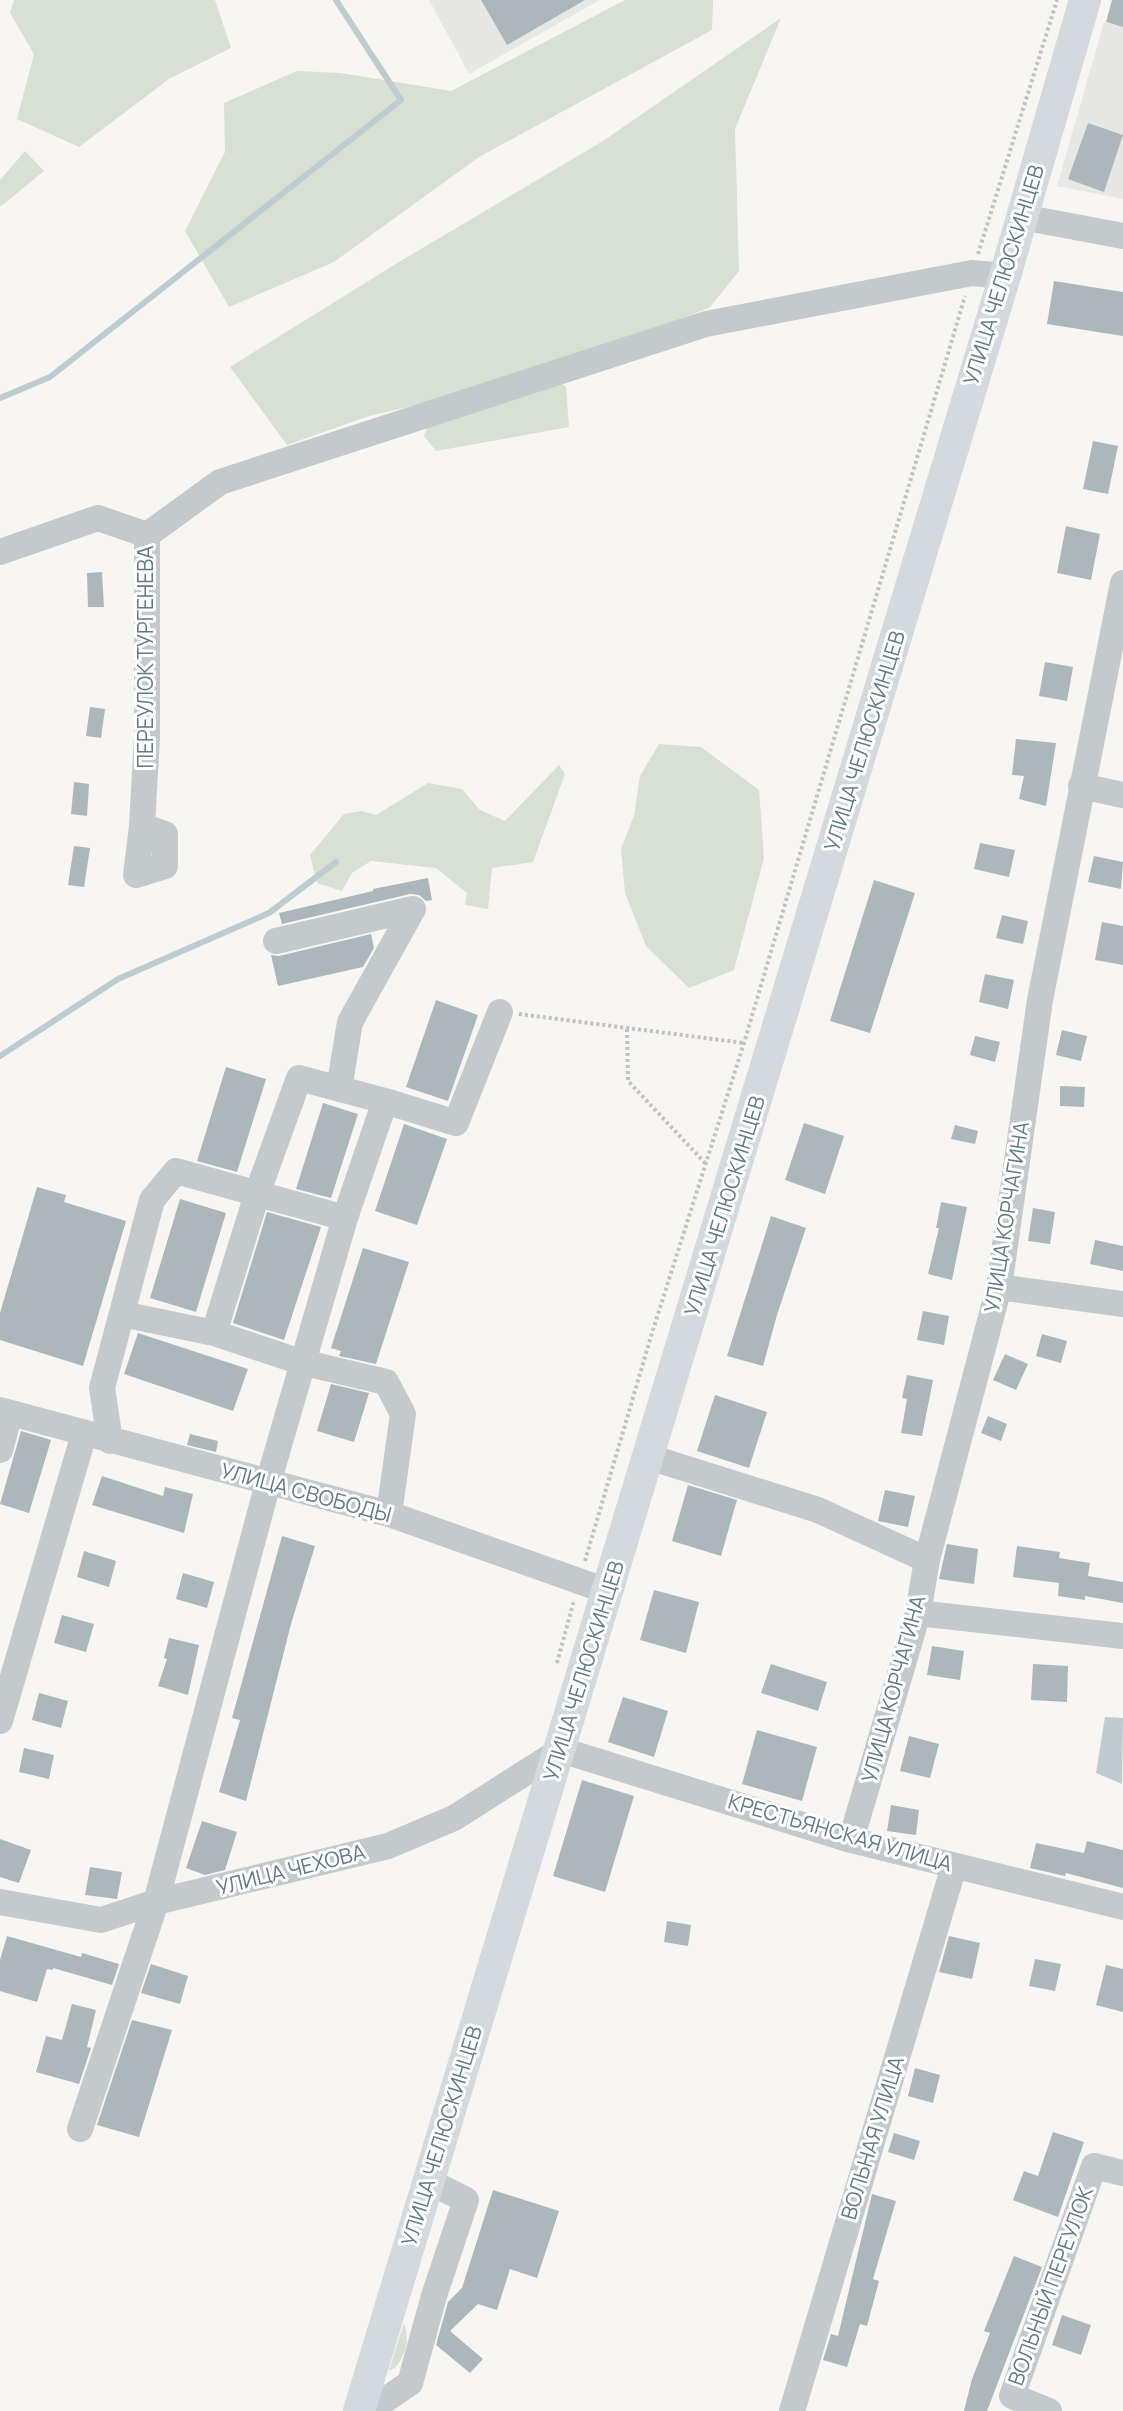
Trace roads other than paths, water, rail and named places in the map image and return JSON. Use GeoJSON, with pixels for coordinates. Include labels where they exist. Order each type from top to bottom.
{"type":"FeatureCollection","features":[{"type":"Feature","properties":{"kind":"main road","name":"УЛИЦА ЧЕЛЮСКИНЦЕВ"},"geometry":{"type":"LineString","coordinates":[[359,2411],[561,1750],[593,1586],[649,1457],[1005,276],[1085,0]]}},
{"type":"Feature","properties":{"kind":"street"},"geometry":{"type":"LineString","coordinates":[[1022,217],[1123,236]]}},
{"type":"Feature","properties":{"kind":"street"},"geometry":{"type":"LineString","coordinates":[[147,535],[220,482],[706,324],[972,273],[1005,276]]}},
{"type":"Feature","properties":{"kind":"street","name":"ПЕРЕУЛОК ТУРГЕНЕВА"},"geometry":{"type":"LineString","coordinates":[[0,552],[98,518],[147,535],[147,737],[142,826]]}},
{"type":"Feature","properties":{"kind":"street","name":"УЛИЦА КОРЧАГИНА"},"geometry":{"type":"LineString","coordinates":[[851,1840],[918,1613],[927,1560],[999,1287],[1040,1000],[1123,584]]}},
{"type":"Feature","properties":{"kind":"street"},"geometry":{"type":"LineString","coordinates":[[1081,786],[1123,795]]}},
{"type":"Feature","properties":{"kind":"street"},"geometry":{"type":"LineString","coordinates":[[276,941],[413,909],[350,1022],[339,1089]]}},
{"type":"Feature","properties":{"kind":"street"},"geometry":{"type":"LineString","coordinates":[[214,1333],[257,1194],[299,1078],[456,1123],[500,1012]]}},
{"type":"Feature","properties":{"kind":"street"},"geometry":{"type":"LineString","coordinates":[[80,2129],[156,1902],[301,1362],[345,1218],[385,1101]]}},
{"type":"Feature","properties":{"kind":"street"},"geometry":{"type":"LineString","coordinates":[[110,1441],[102,1388],[152,1200],[176,1171],[345,1218]]}},
{"type":"Feature","properties":{"kind":"street"},"geometry":{"type":"LineString","coordinates":[[999,1287],[1123,1304]]}},
{"type":"Feature","properties":{"kind":"street"},"geometry":{"type":"LineString","coordinates":[[122,1314],[214,1333],[301,1362],[386,1382],[403,1414],[389,1514]]}},
{"type":"Feature","properties":{"kind":"street"},"geometry":{"type":"LineString","coordinates":[[0,1450],[5,1412]]}},
{"type":"Feature","properties":{"kind":"street","name":"УЛИЦА СВОБОДЫ"},"geometry":{"type":"LineString","coordinates":[[5,1412],[389,1514],[593,1586]]}},
{"type":"Feature","properties":{"kind":"street"},"geometry":{"type":"LineString","coordinates":[[0,1721],[84,1434]]}},
{"type":"Feature","properties":{"kind":"street"},"geometry":{"type":"LineString","coordinates":[[649,1457],[818,1510],[927,1560]]}},
{"type":"Feature","properties":{"kind":"street"},"geometry":{"type":"LineString","coordinates":[[918,1613],[1123,1636]]}},
{"type":"Feature","properties":{"kind":"street","name":"УЛИЦА ЧЕХОВА"},"geometry":{"type":"LineString","coordinates":[[0,1902],[101,1920],[156,1902],[388,1846],[454,1818],[561,1750]]}},
{"type":"Feature","properties":{"kind":"street","name":"КРЕСТЬЯНСКАЯ УЛИЦА"},"geometry":{"type":"LineString","coordinates":[[561,1750],[851,1840],[1123,1907]]}},
{"type":"Feature","properties":{"kind":"street","name":"ВОЛЬНАЯ УЛИЦА"},"geometry":{"type":"LineString","coordinates":[[792,2411],[954,1866]]}},
{"type":"Feature","properties":{"kind":"street","name":"ВОЛЬНЫЙ ПЕРЕУЛОК"},"geometry":{"type":"LineString","coordinates":[[1049,2411],[1009,2403],[1094,2166],[1123,2173]]}},
{"type":"Feature","properties":{"kind":"street"},"geometry":{"type":"LineString","coordinates":[[369,2411],[410,2384],[434,2296],[466,2200],[428,2181]]}},
{"type":"Feature","properties":{"kind":"street"},"geometry":{"type":"LineString","coordinates":[[397,2285],[434,2296]]}},
{"type":"Feature","properties":{"kind":"waterway"},"geometry":{"type":"LineString","coordinates":[[0,398],[50,377],[401,100],[336,0]]}},
{"type":"Feature","properties":{"kind":"waterway"},"geometry":{"type":"LineString","coordinates":[[0,1056],[118,979],[269,913],[336,862]]}}]}
